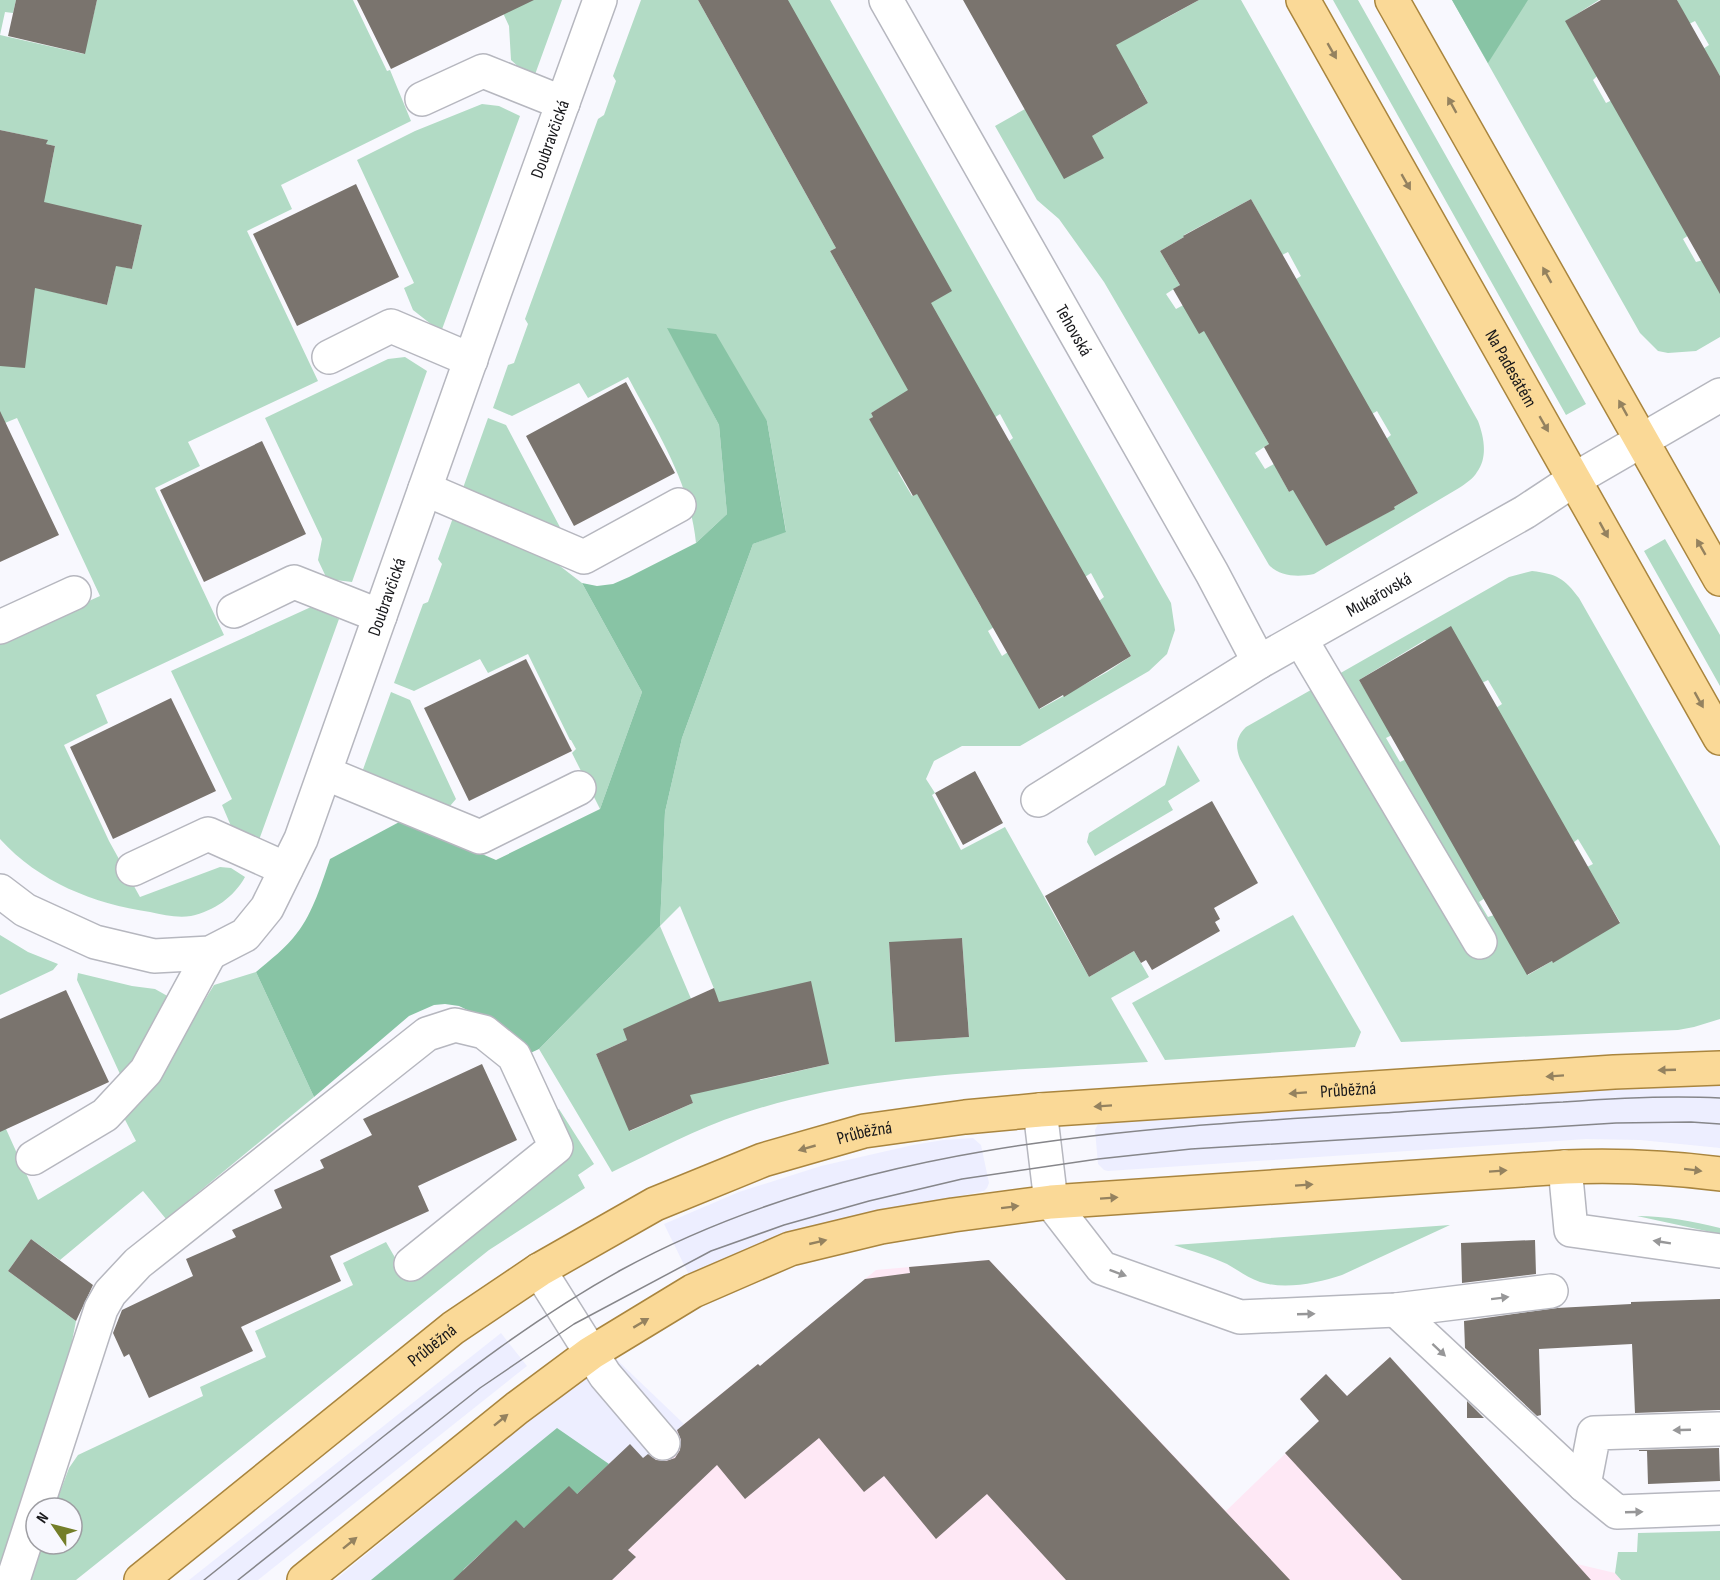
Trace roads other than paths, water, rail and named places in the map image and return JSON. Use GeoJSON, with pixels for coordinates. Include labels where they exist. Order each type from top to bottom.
{"type":"FeatureCollection","features":[{"type":"Feature","properties":{"kind":"main road","name":"Na Padesátém"},"geometry":{"type":"LineString","coordinates":[[1303,0],[1720,738]]}},
{"type":"Feature","properties":{"kind":"main road"},"geometry":{"type":"LineString","coordinates":[[1392,0],[1720,579]]}},
{"type":"Feature","properties":{"kind":"main road","name":"Průběžná"},"geometry":{"type":"LineString","coordinates":[[141,1580],[453,1328],[539,1270],[655,1204],[764,1160],[864,1131],[965,1117],[1614,1072],[1720,1068]]}},
{"type":"Feature","properties":{"kind":"main road"},"geometry":{"type":"LineString","coordinates":[[304,1580],[517,1408],[591,1353],[693,1291],[790,1249],[881,1227],[1051,1202],[1565,1167],[1619,1165],[1676,1168],[1720,1174]]}},
{"type":"Feature","properties":{"kind":"street","name":"Doubravčická"},"geometry":{"type":"LineString","coordinates":[[0,891],[25,910],[95,942],[154,956],[210,953],[245,935],[267,908],[301,839],[600,0]]}},
{"type":"Feature","properties":{"kind":"street","name":"Tehovská"},"geometry":{"type":"LineString","coordinates":[[886,0],[1206,563],[1259,662]]}},
{"type":"Feature","properties":{"kind":"street"},"geometry":{"type":"LineString","coordinates":[[422,99],[483,71],[563,103]]}},
{"type":"Feature","properties":{"kind":"street"},"geometry":{"type":"LineString","coordinates":[[330,357],[391,326],[471,360]]}},
{"type":"Feature","properties":{"kind":"street","name":"Mukařovská"},"geometry":{"type":"LineString","coordinates":[[1038,800],[1259,662],[1525,512],[1575,479],[1720,395]]}},
{"type":"Feature","properties":{"kind":"street"},"geometry":{"type":"LineString","coordinates":[[425,489],[584,557],[679,506]]}},
{"type":"Feature","properties":{"kind":"street"},"geometry":{"type":"LineString","coordinates":[[234,611],[294,582],[380,616]]}},
{"type":"Feature","properties":{"kind":"street"},"geometry":{"type":"LineString","coordinates":[[0,627],[74,593]]}},
{"type":"Feature","properties":{"kind":"street"},"geometry":{"type":"LineString","coordinates":[[1301,640],[1480,942]]}},
{"type":"Feature","properties":{"kind":"street"},"geometry":{"type":"LineString","coordinates":[[325,772],[480,837],[579,788]]}},
{"type":"Feature","properties":{"kind":"street"},"geometry":{"type":"LineString","coordinates":[[133,869],[208,834],[286,869]]}},
{"type":"Feature","properties":{"kind":"street"},"geometry":{"type":"LineString","coordinates":[[33,1158],[105,1115],[146,1071],[210,953]]}},
{"type":"Feature","properties":{"kind":"street"},"geometry":{"type":"LineString","coordinates":[[12,1580],[101,1309],[110,1293],[138,1263],[427,1034],[455,1025],[484,1032],[514,1056],[556,1147],[411,1264]]}},
{"type":"Feature","properties":{"kind":"street"},"geometry":{"type":"LineString","coordinates":[[1040,1110],[1051,1202],[1102,1268],[1240,1317],[1396,1310],[1551,1291]]}},
{"type":"Feature","properties":{"kind":"street"},"geometry":{"type":"LineString","coordinates":[[1565,1167],[1571,1230],[1720,1251]]}},
{"type":"Feature","properties":{"kind":"street"},"geometry":{"type":"LineString","coordinates":[[539,1270],[605,1375],[663,1443]]}},
{"type":"Feature","properties":{"kind":"street"},"geometry":{"type":"LineString","coordinates":[[1396,1310],[1584,1485],[1617,1512],[1720,1508]]}},
{"type":"Feature","properties":{"kind":"street"},"geometry":{"type":"LineString","coordinates":[[1584,1485],[1594,1434],[1718,1429]]}},
{"type":"Feature","properties":{"kind":"tram line"},"geometry":{"type":"LineString","coordinates":[[204,1580],[441,1391],[559,1307],[621,1270],[711,1227],[805,1193],[902,1168],[1000,1149],[1099,1135],[1200,1125],[1602,1099],[1720,1098]]}},
{"type":"Feature","properties":{"kind":"tram line"},"geometry":{"type":"LineString","coordinates":[[238,1580],[480,1388],[574,1324],[711,1251],[784,1225],[869,1201],[962,1179],[1098,1159],[1191,1149],[1616,1123],[1720,1124]]}}]}
